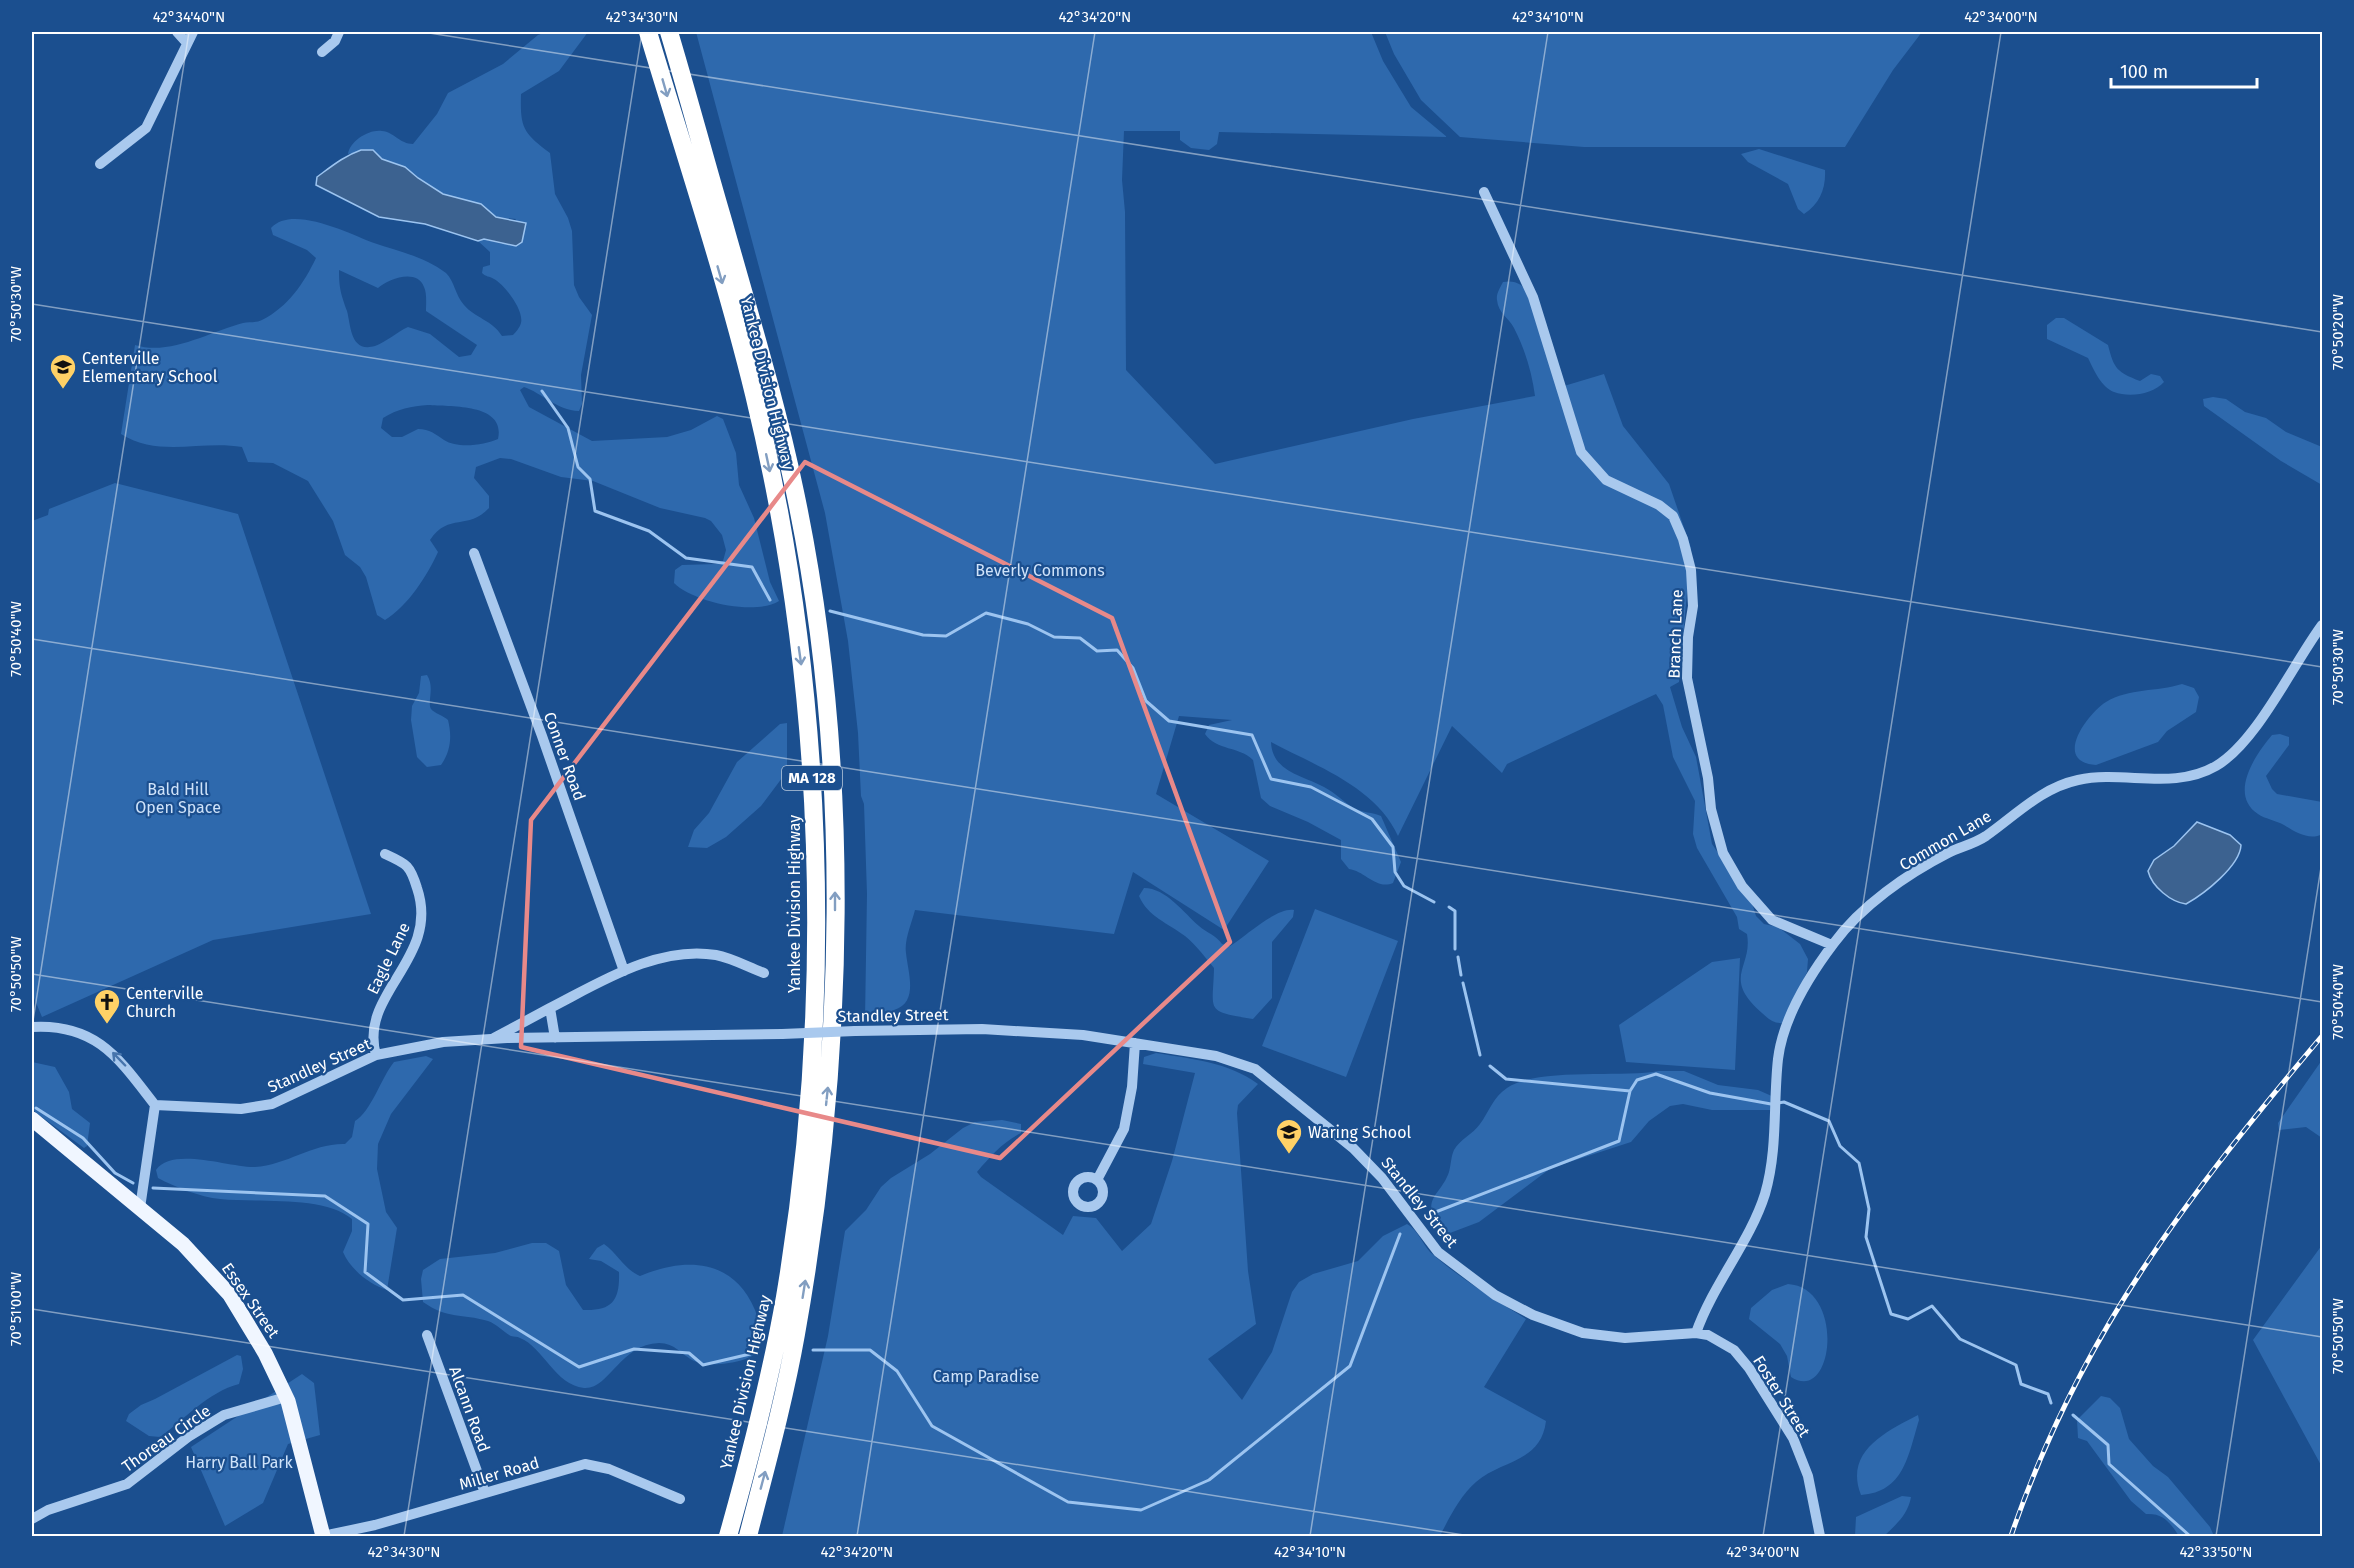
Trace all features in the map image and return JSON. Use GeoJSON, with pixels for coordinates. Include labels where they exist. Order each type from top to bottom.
{"type":"FeatureCollection","features":[{"type":"Feature","properties":{"kind":"highway","name":"Yankee Division Highway"},"geometry":{"type":"LineString","coordinates":[[648,32],[754,394],[774,490],[799,647],[812,789],[816,899],[813,1065],[800,1185],[777,1340],[728,1536]]}},
{"type":"Feature","properties":{"kind":"highway","name":"Yankee Division Highway"},"geometry":{"type":"LineString","coordinates":[[669,32],[754,326],[795,492],[816,624],[833,812],[835,935],[830,1070],[815,1214],[786,1383],[748,1536]]}},
{"type":"Feature","properties":{"kind":"main road","name":"Essex Street"},"geometry":{"type":"LineString","coordinates":[[32,1119],[198,1258],[230,1295],[265,1353],[286,1397],[298,1434],[323,1536]]}},
{"type":"Feature","properties":{"kind":"street"},"geometry":{"type":"LineString","coordinates":[[177,32],[186,42]]}},
{"type":"Feature","properties":{"kind":"street"},"geometry":{"type":"LineString","coordinates":[[100,164],[146,128],[186,42],[193,32]]}},
{"type":"Feature","properties":{"kind":"street"},"geometry":{"type":"LineString","coordinates":[[322,52],[335,41],[339,32]]}},
{"type":"Feature","properties":{"kind":"street","name":"Branch Lane"},"geometry":{"type":"LineString","coordinates":[[1484,192],[1541,317],[1581,452],[1606,480],[1659,506],[1673,516],[1683,539],[1691,570],[1693,606],[1688,637],[1687,678],[1708,778],[1711,809],[1723,853],[1742,886],[1772,920],[1832,945]]}},
{"type":"Feature","properties":{"kind":"street","name":"Conner Road"},"geometry":{"type":"LineString","coordinates":[[474,553],[542,736],[624,971]]}},
{"type":"Feature","properties":{"kind":"street","name":"Common Lane"},"geometry":{"type":"LineString","coordinates":[[1696,1333],[1704,1310],[1765,1195],[1773,1155],[1778,1101],[1778,1061],[1786,1029],[1806,984],[1832,945],[1851,922],[1902,882],[1949,852],[1982,838],[2027,803],[2061,784],[2097,777],[2184,778],[2218,765],[2249,735],[2322,625]]}},
{"type":"Feature","properties":{"kind":"street","name":"Eagle Lane"},"geometry":{"type":"LineString","coordinates":[[376,1055],[372,1041],[373,1025],[417,941],[422,928],[423,911],[412,869],[404,862],[385,854]]}},
{"type":"Feature","properties":{"kind":"street"},"geometry":{"type":"LineString","coordinates":[[492,1039],[624,971],[655,960],[697,953],[729,959],[764,973]]}},
{"type":"Feature","properties":{"kind":"street"},"geometry":{"type":"LineString","coordinates":[[550,1008],[555,1038]]}},
{"type":"Feature","properties":{"kind":"street"},"geometry":{"type":"LineString","coordinates":[[32,1027],[64,1029],[82,1034],[99,1043],[114,1053],[155,1105],[140,1208]]}},
{"type":"Feature","properties":{"kind":"street","name":"Standley Street"},"geometry":{"type":"LineString","coordinates":[[155,1105],[241,1109],[272,1104],[376,1055],[443,1042],[492,1039],[982,1029],[1083,1035],[1216,1056],[1255,1069],[1368,1163],[1438,1252],[1473,1281],[1533,1316],[1556,1325],[1604,1337],[1696,1333]]}},
{"type":"Feature","properties":{"kind":"street"},"geometry":{"type":"LineString","coordinates":[[1098,1180],[1124,1129],[1132,1087],[1135,1043]]}},
{"type":"Feature","properties":{"kind":"street","name":"Foster Street"},"geometry":{"type":"LineString","coordinates":[[1696,1333],[1708,1335],[1734,1350],[1749,1368],[1793,1437],[1809,1476],[1820,1536]]}},
{"type":"Feature","properties":{"kind":"street","name":"Alcann Road"},"geometry":{"type":"LineString","coordinates":[[427,1335],[485,1493]]}},
{"type":"Feature","properties":{"kind":"street","name":"Thoreau Circle"},"geometry":{"type":"LineString","coordinates":[[34,1514],[127,1484],[188,1437],[224,1415],[286,1397]]}},
{"type":"Feature","properties":{"kind":"street","name":"Miller Road"},"geometry":{"type":"LineString","coordinates":[[323,1536],[375,1525],[585,1464],[609,1469],[680,1499]]}},
{"type":"Feature","properties":{"kind":"highlighted area"},"geometry":{"type":"Polygon","coordinates":[[[805,462],[1112,618],[1230,942],[1000,1158],[521,1047],[531,820],[805,462]]]}},
{"type":"Feature","properties":{"kind":"green space"},"geometry":{"type":"Polygon","coordinates":[[[546,32],[588,32],[559,71],[521,94],[521,115],[529,135],[550,153],[555,194],[572,231],[574,285],[579,297],[592,315],[581,375],[582,404],[579,411],[556,405],[524,387],[520,390],[529,407],[592,441],[667,437],[691,430],[717,416],[723,419],[736,453],[739,485],[754,518],[770,582],[779,601],[755,607],[725,605],[695,596],[674,583],[675,570],[682,565],[716,564],[723,561],[726,550],[722,535],[711,521],[660,508],[593,481],[561,477],[511,459],[500,458],[476,467],[474,478],[489,496],[489,508],[474,519],[444,526],[437,532],[430,540],[438,552],[428,571],[409,599],[385,620],[377,615],[366,577],[360,567],[345,555],[333,521],[308,481],[273,463],[248,462],[242,447],[227,445],[165,447],[135,441],[121,434],[135,345],[148,348],[176,345],[243,323],[260,321],[280,308],[300,285],[316,258],[307,250],[273,235],[271,228],[280,221],[293,219],[321,223],[438,267],[449,277],[461,301],[468,309],[493,326],[502,336],[513,335],[521,323],[520,311],[513,298],[503,287],[482,273],[483,267],[490,265],[490,252],[478,241],[484,239],[502,244],[516,219],[496,217],[492,213],[443,194],[405,167],[382,159],[373,150],[348,154],[356,140],[377,131],[390,133],[404,142],[413,144],[437,114],[448,93],[503,64],[538,35],[546,32]],[[339,270],[339,282],[351,331],[356,342],[361,346],[375,346],[408,327],[430,334],[459,357],[471,355],[477,345],[426,311],[425,289],[415,278],[402,277],[388,281],[378,288],[339,270]],[[428,405],[394,412],[383,418],[381,428],[392,437],[402,437],[418,429],[426,430],[450,443],[464,445],[486,443],[498,439],[498,427],[494,419],[485,413],[462,407],[428,405]]]}},
{"type":"Feature","properties":{"kind":"green space","name":"Beverly Commons"},"geometry":{"type":"Polygon","coordinates":[[[696,32],[1371,32],[1383,61],[1411,107],[1447,137],[1219,132],[1217,144],[1209,150],[1191,148],[1180,140],[1180,131],[1124,131],[1122,180],[1125,212],[1126,370],[1215,464],[1413,419],[1535,396],[1522,344],[1512,324],[1499,308],[1497,300],[1503,282],[1521,285],[1539,317],[1564,386],[1604,374],[1623,426],[1669,484],[1691,548],[1679,682],[1670,687],[1682,727],[1696,757],[1712,844],[1751,900],[1756,916],[1764,924],[1778,927],[1800,944],[1808,959],[1807,972],[1783,1023],[1774,1022],[1767,1017],[1750,1001],[1743,990],[1741,973],[1748,946],[1747,934],[1739,929],[1737,917],[1697,848],[1693,834],[1695,801],[1673,757],[1663,705],[1656,694],[1507,764],[1502,773],[1452,726],[1398,836],[1388,819],[1360,791],[1325,769],[1271,742],[1277,760],[1290,772],[1328,789],[1354,808],[1381,816],[1401,862],[1393,883],[1387,884],[1381,884],[1349,869],[1341,859],[1341,840],[1308,822],[1270,806],[1261,798],[1253,760],[1241,752],[1216,743],[1205,734],[1209,725],[1232,720],[1179,716],[1156,794],[1269,861],[1224,930],[1133,872],[1114,934],[915,910],[906,942],[910,978],[907,1001],[894,1010],[892,1018],[865,1019],[867,894],[864,804],[861,796],[858,733],[848,641],[825,513],[696,32]]]}},
{"type":"Feature","properties":{"kind":"green space"},"geometry":{"type":"Polygon","coordinates":[[[1385,32],[1922,32],[1893,70],[1845,147],[1584,147],[1460,137],[1421,100],[1394,54],[1385,32]]]}},
{"type":"Feature","properties":{"kind":"green space"},"geometry":{"type":"Polygon","coordinates":[[[1759,149],[1825,170],[1821,195],[1810,210],[1804,214],[1798,209],[1788,184],[1748,162],[1741,154],[1759,149]]]}},
{"type":"Feature","properties":{"kind":"green space"},"geometry":{"type":"Polygon","coordinates":[[[2056,318],[2064,318],[2108,345],[2115,365],[2126,375],[2140,381],[2151,374],[2160,376],[2164,382],[2141,394],[2127,395],[2109,390],[2098,378],[2088,358],[2047,339],[2047,325],[2056,318]]]}},
{"type":"Feature","properties":{"kind":"green space"},"geometry":{"type":"Polygon","coordinates":[[[2213,397],[2226,399],[2245,412],[2266,418],[2286,432],[2322,447],[2322,485],[2281,461],[2204,406],[2203,399],[2213,397]]]}},
{"type":"Feature","properties":{"kind":"green space","name":"Bald Hill Open Space"},"geometry":{"type":"Polygon","coordinates":[[[115,483],[238,514],[371,914],[213,940],[42,1017],[32,993],[32,521],[48,515],[49,509],[115,483]]]}},
{"type":"Feature","properties":{"kind":"green space"},"geometry":{"type":"Polygon","coordinates":[[[427,675],[431,689],[431,709],[448,720],[450,738],[449,749],[441,765],[427,767],[417,757],[411,720],[412,706],[419,693],[421,676],[427,675]]]}},
{"type":"Feature","properties":{"kind":"green space"},"geometry":{"type":"Polygon","coordinates":[[[2182,684],[2194,688],[2199,697],[2196,712],[2167,731],[2158,742],[2096,765],[2083,762],[2076,756],[2077,737],[2083,726],[2090,716],[2106,702],[2124,694],[2182,684]]]}},
{"type":"Feature","properties":{"kind":"green space"},"geometry":{"type":"Polygon","coordinates":[[[787,723],[787,765],[782,778],[761,806],[726,837],[707,848],[688,847],[694,830],[709,813],[737,762],[780,724],[787,723]]]}},
{"type":"Feature","properties":{"kind":"green space"},"geometry":{"type":"Polygon","coordinates":[[[2280,734],[2289,737],[2289,745],[2266,776],[2277,794],[2322,802],[2322,834],[2317,836],[2303,835],[2281,823],[2261,816],[2249,806],[2245,796],[2245,785],[2253,763],[2272,735],[2280,734]]]}},
{"type":"Feature","properties":{"kind":"green space"},"geometry":{"type":"Polygon","coordinates":[[[1144,888],[1160,892],[1222,944],[1230,946],[1270,918],[1287,910],[1294,910],[1293,917],[1272,942],[1272,998],[1253,1019],[1226,1014],[1215,1007],[1213,1001],[1214,968],[1179,931],[1148,909],[1139,896],[1144,888]]]}},
{"type":"Feature","properties":{"kind":"green space"},"geometry":{"type":"Polygon","coordinates":[[[1315,909],[1398,941],[1346,1077],[1262,1046],[1315,909]]]}},
{"type":"Feature","properties":{"kind":"green space"},"geometry":{"type":"Polygon","coordinates":[[[1740,958],[1735,1070],[1626,1062],[1619,1025],[1712,962],[1740,958]]]}},
{"type":"Feature","properties":{"kind":"green space","name":"Camp Paradise"},"geometry":{"type":"Polygon","coordinates":[[[1156,1053],[1222,1066],[1258,1084],[1238,1105],[1237,1113],[1248,1271],[1256,1324],[1208,1359],[1242,1400],[1272,1352],[1292,1292],[1299,1282],[1313,1274],[1358,1261],[1383,1236],[1407,1224],[1417,1233],[1430,1252],[1441,1261],[1526,1319],[1484,1387],[1546,1421],[1543,1435],[1536,1445],[1528,1453],[1476,1482],[1460,1500],[1440,1536],[782,1536],[828,1336],[845,1231],[866,1210],[881,1187],[891,1178],[930,1154],[963,1128],[975,1122],[1002,1120],[1021,1124],[1021,1133],[1003,1145],[977,1172],[981,1177],[1063,1235],[1073,1216],[1096,1218],[1122,1251],[1151,1224],[1172,1161],[1195,1073],[1143,1064],[1144,1057],[1156,1053]]]}},
{"type":"Feature","properties":{"kind":"green space"},"geometry":{"type":"Polygon","coordinates":[[[426,1056],[433,1059],[391,1114],[378,1144],[377,1169],[386,1212],[397,1228],[387,1290],[361,1276],[346,1258],[343,1252],[352,1231],[352,1219],[340,1211],[325,1206],[289,1201],[212,1198],[158,1178],[156,1170],[164,1163],[175,1160],[202,1160],[255,1167],[322,1147],[345,1144],[352,1137],[355,1121],[361,1117],[371,1103],[394,1062],[426,1056]]]}},
{"type":"Feature","properties":{"kind":"green space"},"geometry":{"type":"Polygon","coordinates":[[[2322,1060],[2322,1138],[2306,1127],[2279,1130],[2278,1123],[2322,1060]]]}},
{"type":"Feature","properties":{"kind":"green space"},"geometry":{"type":"Polygon","coordinates":[[[32,1062],[55,1067],[69,1092],[72,1109],[90,1123],[87,1146],[84,1148],[35,1112],[32,1106],[32,1062]]]}},
{"type":"Feature","properties":{"kind":"green space"},"geometry":{"type":"Polygon","coordinates":[[[1684,1071],[1718,1085],[1758,1090],[1774,1097],[1773,1110],[1712,1110],[1683,1104],[1670,1106],[1649,1121],[1631,1142],[1551,1168],[1479,1222],[1450,1233],[1439,1229],[1431,1210],[1432,1203],[1449,1172],[1454,1150],[1477,1128],[1495,1100],[1507,1088],[1538,1077],[1684,1071]]]}},
{"type":"Feature","properties":{"kind":"green space"},"geometry":{"type":"Polygon","coordinates":[[[532,1243],[546,1243],[559,1251],[566,1285],[583,1310],[601,1309],[616,1297],[619,1272],[601,1261],[589,1259],[597,1248],[604,1244],[640,1276],[674,1266],[690,1265],[706,1266],[721,1271],[734,1280],[746,1293],[755,1310],[757,1317],[755,1340],[759,1351],[746,1359],[709,1364],[694,1361],[670,1345],[659,1343],[646,1345],[625,1358],[601,1382],[593,1387],[584,1388],[565,1380],[536,1349],[491,1322],[448,1314],[423,1302],[421,1279],[423,1270],[440,1259],[495,1253],[532,1243]]]}},
{"type":"Feature","properties":{"kind":"green space"},"geometry":{"type":"Polygon","coordinates":[[[2322,1245],[2322,1467],[2253,1340],[2322,1245]]]}},
{"type":"Feature","properties":{"kind":"green space"},"geometry":{"type":"Polygon","coordinates":[[[1788,1284],[1807,1290],[1819,1304],[1826,1323],[1827,1342],[1824,1361],[1817,1375],[1806,1381],[1791,1377],[1787,1356],[1780,1344],[1749,1319],[1751,1308],[1772,1290],[1788,1284]]]}},
{"type":"Feature","properties":{"kind":"green space"},"geometry":{"type":"Polygon","coordinates":[[[237,1355],[241,1356],[243,1369],[239,1384],[217,1393],[160,1437],[149,1436],[126,1421],[129,1414],[141,1405],[237,1355]]]}},
{"type":"Feature","properties":{"kind":"green space","name":"Harry Ball Park"},"geometry":{"type":"Polygon","coordinates":[[[302,1374],[314,1383],[320,1435],[288,1444],[263,1503],[225,1526],[191,1447],[302,1374]]]}},
{"type":"Feature","properties":{"kind":"green space"},"geometry":{"type":"Polygon","coordinates":[[[2101,1396],[2110,1398],[2120,1408],[2129,1439],[2153,1466],[2168,1477],[2210,1527],[2214,1536],[2179,1536],[2162,1517],[2146,1514],[2131,1501],[2087,1441],[2078,1438],[2077,1420],[2101,1396]]]}},
{"type":"Feature","properties":{"kind":"green space"},"geometry":{"type":"Polygon","coordinates":[[[1918,1415],[1919,1420],[1902,1470],[1887,1487],[1861,1495],[1857,1480],[1858,1467],[1863,1455],[1881,1436],[1918,1415]]]}},
{"type":"Feature","properties":{"kind":"green space"},"geometry":{"type":"Polygon","coordinates":[[[1902,1496],[1911,1497],[1905,1514],[1884,1536],[1855,1536],[1856,1517],[1902,1496]]]}},
{"type":"Feature","properties":{"kind":"shaded area"},"geometry":{"type":"Polygon","coordinates":[[[361,150],[373,150],[382,159],[405,167],[443,194],[481,204],[496,217],[526,223],[522,242],[516,246],[484,239],[478,241],[425,224],[379,217],[316,185],[317,177],[344,158],[361,150]]]}},
{"type":"Feature","properties":{"kind":"shaded area"},"geometry":{"type":"Polygon","coordinates":[[[2197,822],[2230,835],[2241,845],[2235,862],[2220,879],[2186,904],[2180,903],[2163,893],[2154,883],[2148,871],[2154,860],[2174,846],[2197,822]]]}},
{"type":"Feature","properties":{"kind":"waterway"},"geometry":{"type":"LineString","coordinates":[[542,391],[568,428],[578,467],[590,479],[595,511],[649,531],[686,558],[752,567],[770,600]]}},
{"type":"Feature","properties":{"kind":"waterway"},"geometry":{"type":"LineString","coordinates":[[830,611],[923,635],[946,636],[986,613],[1028,624],[1054,637],[1080,638],[1097,651],[1117,650],[1133,668],[1146,701],[1169,721],[1252,735],[1271,779],[1311,787],[1372,819],[1393,847],[1395,872],[1404,886],[1434,902]]}},
{"type":"Feature","properties":{"kind":"waterway"},"geometry":{"type":"LineString","coordinates":[[1449,907],[1455,911],[1455,949]]}},
{"type":"Feature","properties":{"kind":"waterway"},"geometry":{"type":"LineString","coordinates":[[1458,957],[1461,975]]}},
{"type":"Feature","properties":{"kind":"waterway"},"geometry":{"type":"LineString","coordinates":[[1463,983],[1480,1055]]}},
{"type":"Feature","properties":{"kind":"waterway"},"geometry":{"type":"LineString","coordinates":[[1490,1066],[1506,1079],[1630,1091]]}},
{"type":"Feature","properties":{"kind":"waterway"},"geometry":{"type":"LineString","coordinates":[[1433,1213],[1619,1141],[1630,1091],[1637,1080],[1656,1074],[1710,1093],[1771,1104]]}},
{"type":"Feature","properties":{"kind":"waterway"},"geometry":{"type":"LineString","coordinates":[[1778,1103],[1784,1102],[1829,1121],[1840,1146],[1859,1163],[1869,1209],[1866,1237],[1891,1314],[1908,1319],[1932,1306],[1960,1339],[2016,1365],[2021,1384],[2048,1394],[2051,1403]]}},
{"type":"Feature","properties":{"kind":"waterway"},"geometry":{"type":"LineString","coordinates":[[36,1108],[83,1138],[115,1173],[133,1183]]}},
{"type":"Feature","properties":{"kind":"waterway"},"geometry":{"type":"LineString","coordinates":[[153,1188],[325,1196],[368,1224],[365,1272],[403,1300],[463,1295],[579,1367],[634,1349],[689,1353],[703,1365],[750,1354]]}},
{"type":"Feature","properties":{"kind":"waterway"},"geometry":{"type":"LineString","coordinates":[[813,1350],[870,1350],[897,1371],[932,1426],[1068,1502],[1141,1510],[1209,1480],[1350,1366],[1400,1234]]}},
{"type":"Feature","properties":{"kind":"waterway"},"geometry":{"type":"LineString","coordinates":[[2073,1415],[2108,1445],[2109,1464],[2190,1536]]}},
{"type":"Feature","properties":{"kind":"railway"},"geometry":{"type":"LineString","coordinates":[[2011,1536],[2038,1464],[2069,1396],[2104,1332],[2183,1211],[2226,1153],[2322,1036]]}},
{"type":"Feature","properties":{"kind":"place","name":"Centerville Elementary School"},"geometry":{"type":"Point","coordinates":[63,390]}},
{"type":"Feature","properties":{"kind":"place","name":"Centerville Church"},"geometry":{"type":"Point","coordinates":[107,1025]}},
{"type":"Feature","properties":{"kind":"place","name":"Waring School"},"geometry":{"type":"Point","coordinates":[1289,1155]}}]}
